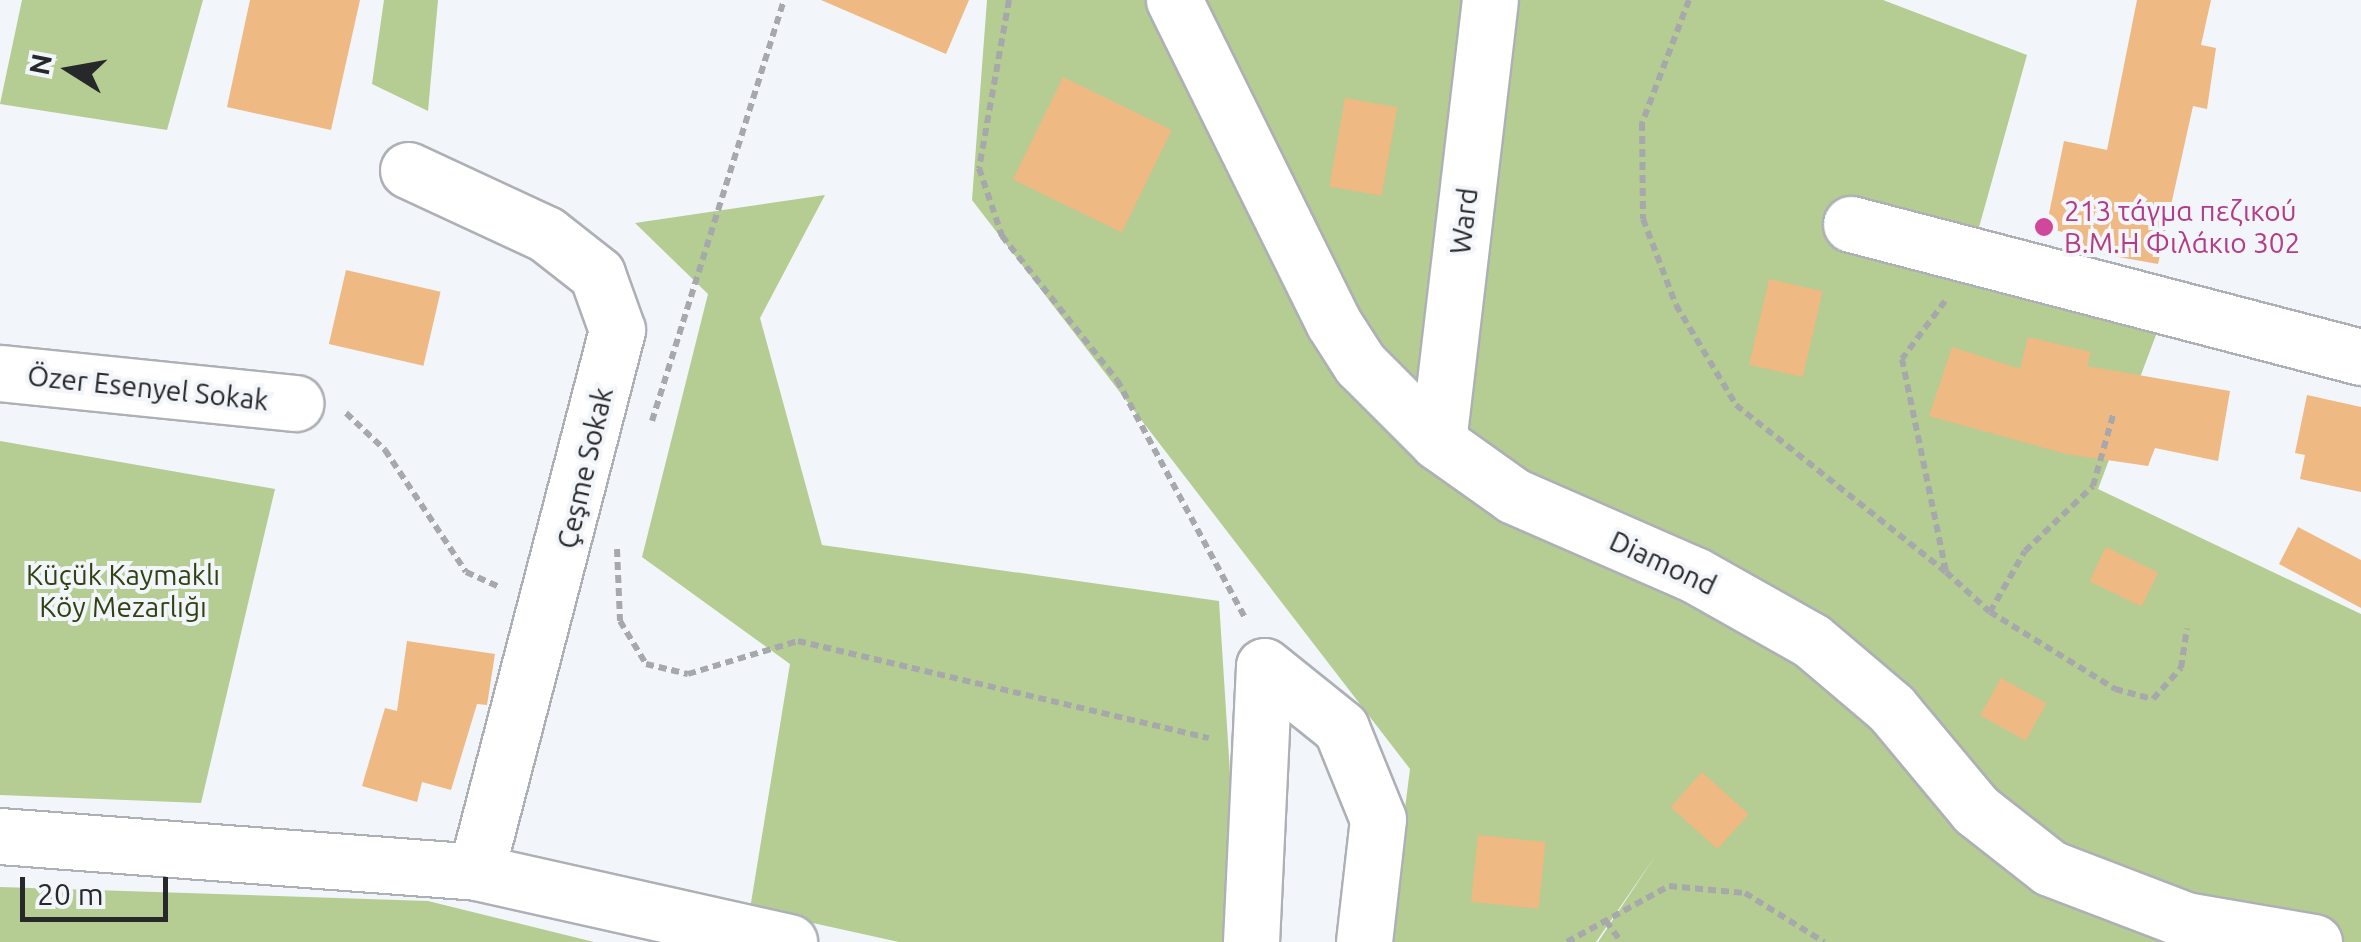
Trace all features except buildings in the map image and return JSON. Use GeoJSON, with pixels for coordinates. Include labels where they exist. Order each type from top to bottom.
{"type":"FeatureCollection","features":[{"type":"Feature","properties":{"kind":"street","name":"Diamond"},"geometry":{"type":"LineString","coordinates":[[1174,0],[1333,322],[1360,364],[1438,442],[1514,496],[1695,575],[1812,640],[1891,708],[1976,810],[2050,868],[2186,920],[2314,942]]}},
{"type":"Feature","properties":{"kind":"street","name":"Ward"},"geometry":{"type":"LineString","coordinates":[[1438,442],[1490,0]]}},
{"type":"Feature","properties":{"kind":"street","name":"Çeşme Sokak"},"geometry":{"type":"LineString","coordinates":[[408,170],[546,234],[597,274],[617,330],[550,610],[476,872]]}},
{"type":"Feature","properties":{"kind":"street"},"geometry":{"type":"LineString","coordinates":[[1851,224],[2361,356]]}},
{"type":"Feature","properties":{"kind":"street","name":"Özer Esenyel Sokak"},"geometry":{"type":"LineString","coordinates":[[0,373],[296,403]]}},
{"type":"Feature","properties":{"kind":"street"},"geometry":{"type":"LineString","coordinates":[[1252,942],[1264,666]]}},
{"type":"Feature","properties":{"kind":"street"},"geometry":{"type":"LineString","coordinates":[[1264,666],[1340,728],[1378,819],[1364,942]]}},
{"type":"Feature","properties":{"kind":"street"},"geometry":{"type":"LineString","coordinates":[[0,836],[476,872],[789,942]]}},
{"type":"Feature","properties":{"kind":"path"},"geometry":{"type":"LineString","coordinates":[[650,426],[784,0]]}},
{"type":"Feature","properties":{"kind":"path"},"geometry":{"type":"LineString","coordinates":[[1009,0],[979,168],[1002,236],[1116,380],[1230,582],[1264,666]]}},
{"type":"Feature","properties":{"kind":"path"},"geometry":{"type":"LineString","coordinates":[[1689,0],[1642,123],[1644,219],[1676,305],[1736,404],[1946,572],[1990,612],[2115,689],[2153,699],[2182,668],[2187,628]]}},
{"type":"Feature","properties":{"kind":"path"},"geometry":{"type":"LineString","coordinates":[[1946,572],[1902,360],[1940,304],[2017,268]]}},
{"type":"Feature","properties":{"kind":"path"},"geometry":{"type":"LineString","coordinates":[[296,403],[347,413],[385,450],[466,572],[550,610]]}},
{"type":"Feature","properties":{"kind":"path"},"geometry":{"type":"LineString","coordinates":[[1990,612],[2025,551],[2092,486],[2114,412]]}},
{"type":"Feature","properties":{"kind":"path"},"geometry":{"type":"LineString","coordinates":[[617,539],[620,621],[646,664],[688,674],[798,641],[1258,750]]}},
{"type":"Feature","properties":{"kind":"path"},"geometry":{"type":"LineString","coordinates":[[1567,942],[1668,886],[1745,893],[1824,942]]}},
{"type":"Feature","properties":{"kind":"path"},"geometry":{"type":"LineString","coordinates":[[1606,921],[1621,942]]}},
{"type":"Feature","properties":{"kind":"green space"},"geometry":{"type":"Polygon","coordinates":[[[22,0],[203,0],[167,130],[0,104],[22,0]]]}},
{"type":"Feature","properties":{"kind":"green space"},"geometry":{"type":"Polygon","coordinates":[[[384,0],[438,0],[428,111],[372,84],[384,0]]]}},
{"type":"Feature","properties":{"kind":"green space"},"geometry":{"type":"Polygon","coordinates":[[[987,0],[1883,0],[2027,55],[1966,274],[2159,327],[2098,489],[2361,614],[2361,942],[1598,942],[1656,855],[1596,942],[1388,942],[1410,769],[972,200],[987,0]]]}},
{"type":"Feature","properties":{"kind":"green space"},"geometry":{"type":"Polygon","coordinates":[[[825,195],[760,318],[822,545],[1219,601],[1230,773],[1274,942],[899,942],[750,909],[790,664],[642,557],[708,294],[635,223],[825,195]]]}},
{"type":"Feature","properties":{"kind":"green space","name":"Küçük Kaymaklı Köy Mezarlığı"},"geometry":{"type":"Polygon","coordinates":[[[0,441],[275,489],[201,803],[0,795],[0,441]]]}},
{"type":"Feature","properties":{"kind":"green space"},"geometry":{"type":"Polygon","coordinates":[[[0,887],[428,901],[594,942],[0,942],[0,887]]]}},
{"type":"Feature","properties":{"kind":"place","name":"213 τάγμα πεζικού B.M.H Φιλάκιο 302"},"geometry":{"type":"Point","coordinates":[2044,227]}}]}
